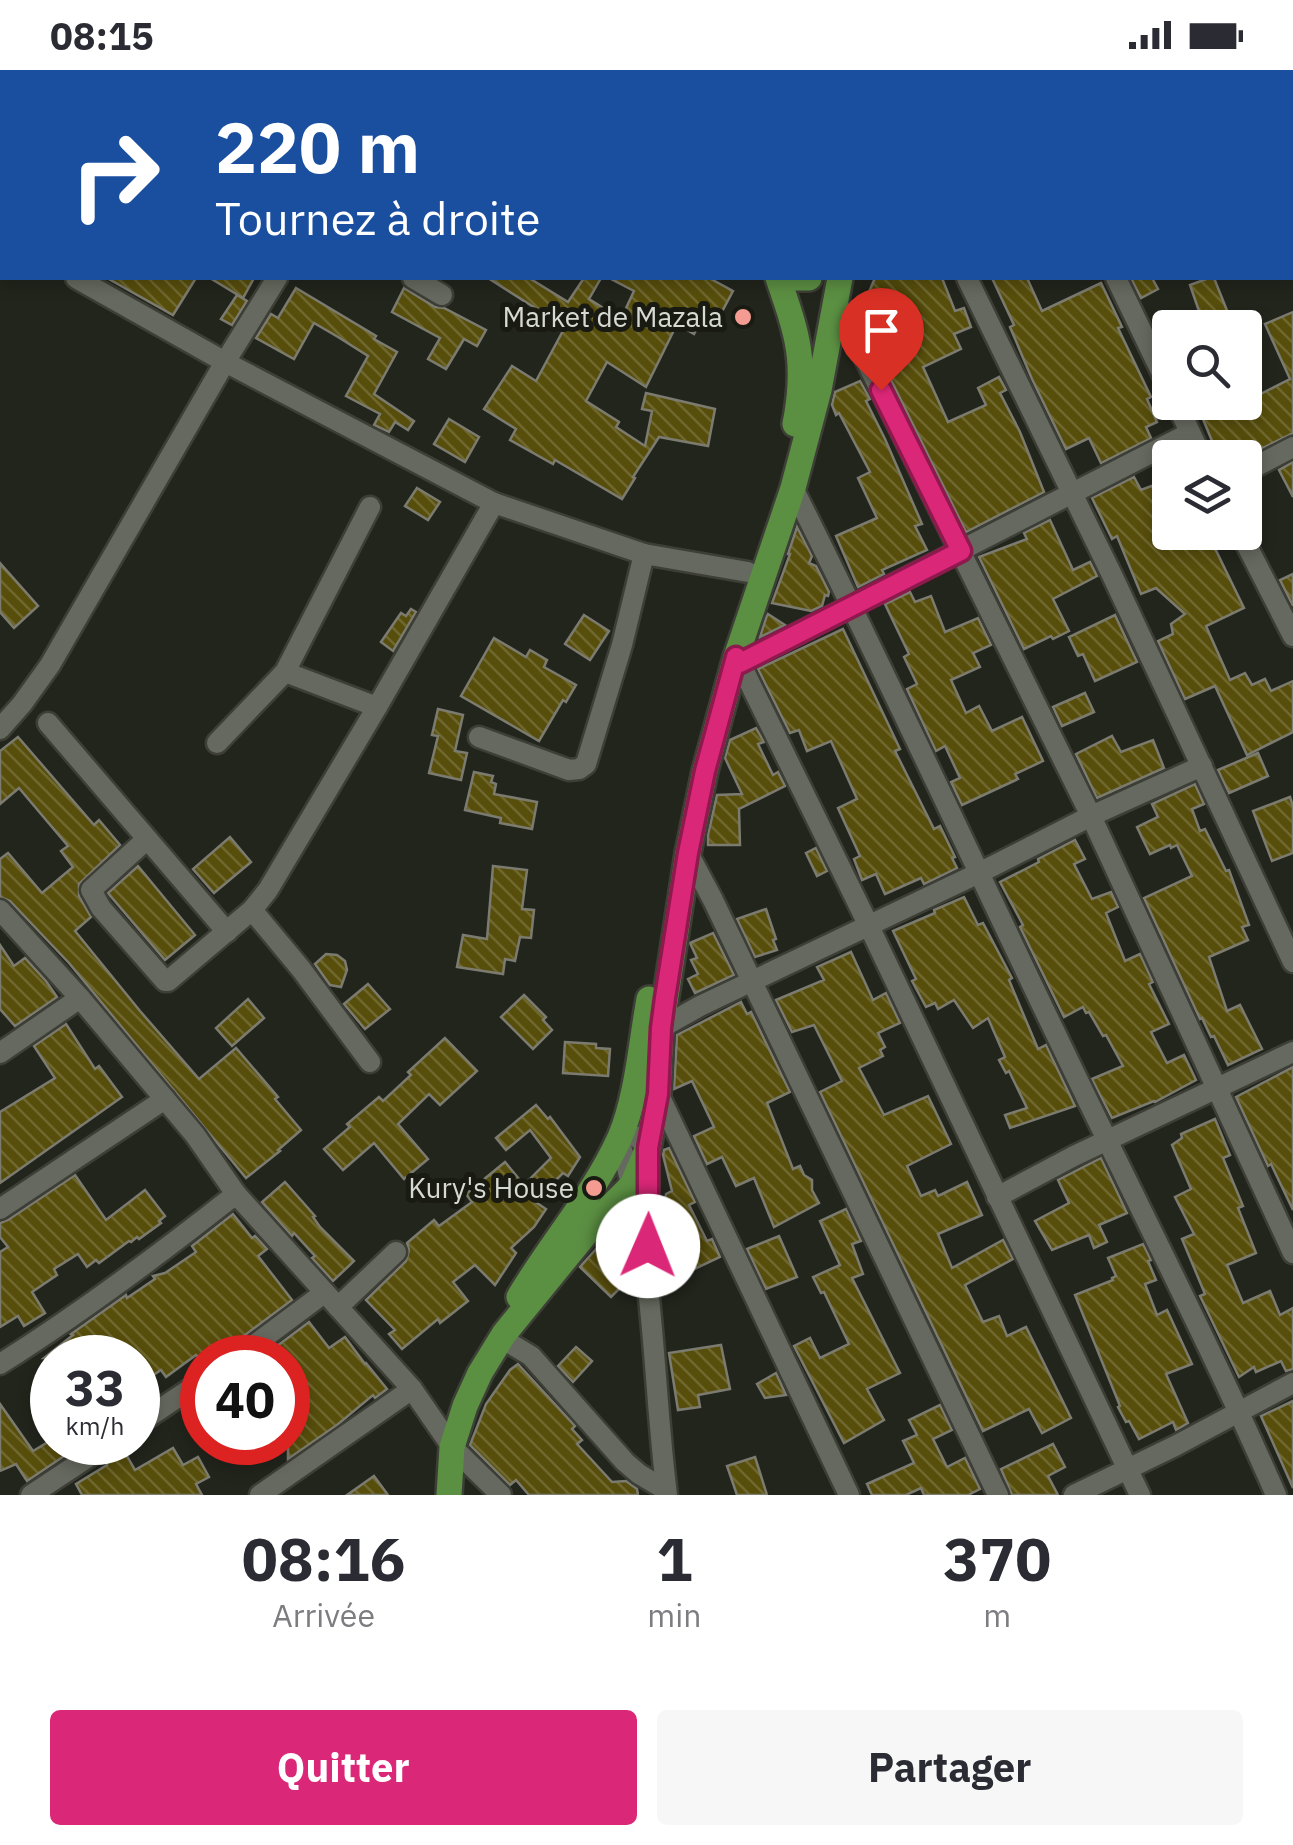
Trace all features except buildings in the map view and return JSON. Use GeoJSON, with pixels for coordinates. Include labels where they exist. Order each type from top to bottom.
{"type":"FeatureCollection","features":[{"type":"Feature","properties":{"kind":"main road"},"geometry":{"type":"LineString","coordinates":[[450,1495],[452,1447],[465,1406],[532,1275],[620,1136],[635,1082],[691,770],[748,572],[792,440],[802,363],[779,280]]}},
{"type":"Feature","properties":{"kind":"main road"},"geometry":{"type":"LineString","coordinates":[[502,1336],[597,1220],[632,1185],[648,1148],[658,1094],[661,1028],[705,771],[793,488],[819,390],[839,290]]}},
{"type":"Feature","properties":{"kind":"street"},"geometry":{"type":"LineString","coordinates":[[80,280],[225,362],[494,503],[644,554],[748,572]]}},
{"type":"Feature","properties":{"kind":"street"},"geometry":{"type":"LineString","coordinates":[[0,729],[50,665],[276,280]]}},
{"type":"Feature","properties":{"kind":"street"},"geometry":{"type":"LineString","coordinates":[[417,280],[442,294]]}},
{"type":"Feature","properties":{"kind":"street"},"geometry":{"type":"LineString","coordinates":[[968,280],[1293,962]]}},
{"type":"Feature","properties":{"kind":"street"},"geometry":{"type":"LineString","coordinates":[[1117,280],[1152,353]]}},
{"type":"Feature","properties":{"kind":"street"},"geometry":{"type":"LineString","coordinates":[[839,290],[1091,816],[1293,1253]]}},
{"type":"Feature","properties":{"kind":"street"},"geometry":{"type":"LineString","coordinates":[[1184,420],[1193,440]]}},
{"type":"Feature","properties":{"kind":"street"},"geometry":{"type":"LineString","coordinates":[[1140,1495],[738,660],[1190,433]]}},
{"type":"Feature","properties":{"kind":"street"},"geometry":{"type":"LineString","coordinates":[[1262,464],[1293,448]]}},
{"type":"Feature","properties":{"kind":"street"},"geometry":{"type":"LineString","coordinates":[[793,488],[1240,1412],[1276,1495]]}},
{"type":"Feature","properties":{"kind":"street"},"geometry":{"type":"LineString","coordinates":[[147,839],[94,886],[92,895],[165,981],[171,980],[252,910],[268,890],[494,503]]}},
{"type":"Feature","properties":{"kind":"street"},"geometry":{"type":"LineString","coordinates":[[217,743],[285,672],[370,507]]}},
{"type":"Feature","properties":{"kind":"street"},"geometry":{"type":"LineString","coordinates":[[1249,550],[1293,636]]}},
{"type":"Feature","properties":{"kind":"street"},"geometry":{"type":"LineString","coordinates":[[479,737],[569,770],[586,764],[622,646],[644,554]]}},
{"type":"Feature","properties":{"kind":"street"},"geometry":{"type":"LineString","coordinates":[[285,672],[377,707]]}},
{"type":"Feature","properties":{"kind":"street"},"geometry":{"type":"LineString","coordinates":[[48,723],[227,932]]}},
{"type":"Feature","properties":{"kind":"street"},"geometry":{"type":"LineString","coordinates":[[661,1028],[1091,816],[1202,766]]}},
{"type":"Feature","properties":{"kind":"street"},"geometry":{"type":"LineString","coordinates":[[688,853],[998,1495]]}},
{"type":"Feature","properties":{"kind":"street"},"geometry":{"type":"LineString","coordinates":[[0,910],[195,1135],[236,1194],[412,1389],[452,1447],[501,1495]]}},
{"type":"Feature","properties":{"kind":"street"},"geometry":{"type":"LineString","coordinates":[[252,910],[370,1062]]}},
{"type":"Feature","properties":{"kind":"street"},"geometry":{"type":"LineString","coordinates":[[0,1052],[80,998]]}},
{"type":"Feature","properties":{"kind":"street"},"geometry":{"type":"LineString","coordinates":[[998,1197],[1293,1052]]}},
{"type":"Feature","properties":{"kind":"street"},"geometry":{"type":"LineString","coordinates":[[658,1094],[849,1495]]}},
{"type":"Feature","properties":{"kind":"street"},"geometry":{"type":"LineString","coordinates":[[0,1208],[164,1100]]}},
{"type":"Feature","properties":{"kind":"street"},"geometry":{"type":"LineString","coordinates":[[644,1267],[649,1227],[648,1148],[638,1137],[620,1136],[638,1212],[666,1493]]}},
{"type":"Feature","properties":{"kind":"street"},"geometry":{"type":"LineString","coordinates":[[0,1364],[84,1310],[236,1194]]}},
{"type":"Feature","properties":{"kind":"street"},"geometry":{"type":"LineString","coordinates":[[274,1335],[331,1300],[396,1252]]}},
{"type":"Feature","properties":{"kind":"street"},"geometry":{"type":"LineString","coordinates":[[502,1336],[531,1356],[625,1462],[666,1493]]}},
{"type":"Feature","properties":{"kind":"street"},"geometry":{"type":"LineString","coordinates":[[1074,1495],[1293,1383]]}},
{"type":"Feature","properties":{"kind":"street"},"geometry":{"type":"LineString","coordinates":[[260,1495],[412,1389]]}},
{"type":"Feature","properties":{"kind":"street"},"geometry":{"type":"LineString","coordinates":[[31,1495],[76,1465]]}},
{"type":"Feature","properties":{"kind":"place","name":"Market de Mazala"},"geometry":{"type":"Point","coordinates":[743,317]}},
{"type":"Feature","properties":{"kind":"place","name":"Kury's House"},"geometry":{"type":"Point","coordinates":[594,1188]}},
{"type":"Feature","properties":{"kind":"route"},"geometry":{"type":"LineString","coordinates":[[648,1246],[648,1148],[658,1094],[665,998],[705,771],[736,657],[740,663],[961,551],[881,390]]}}]}
